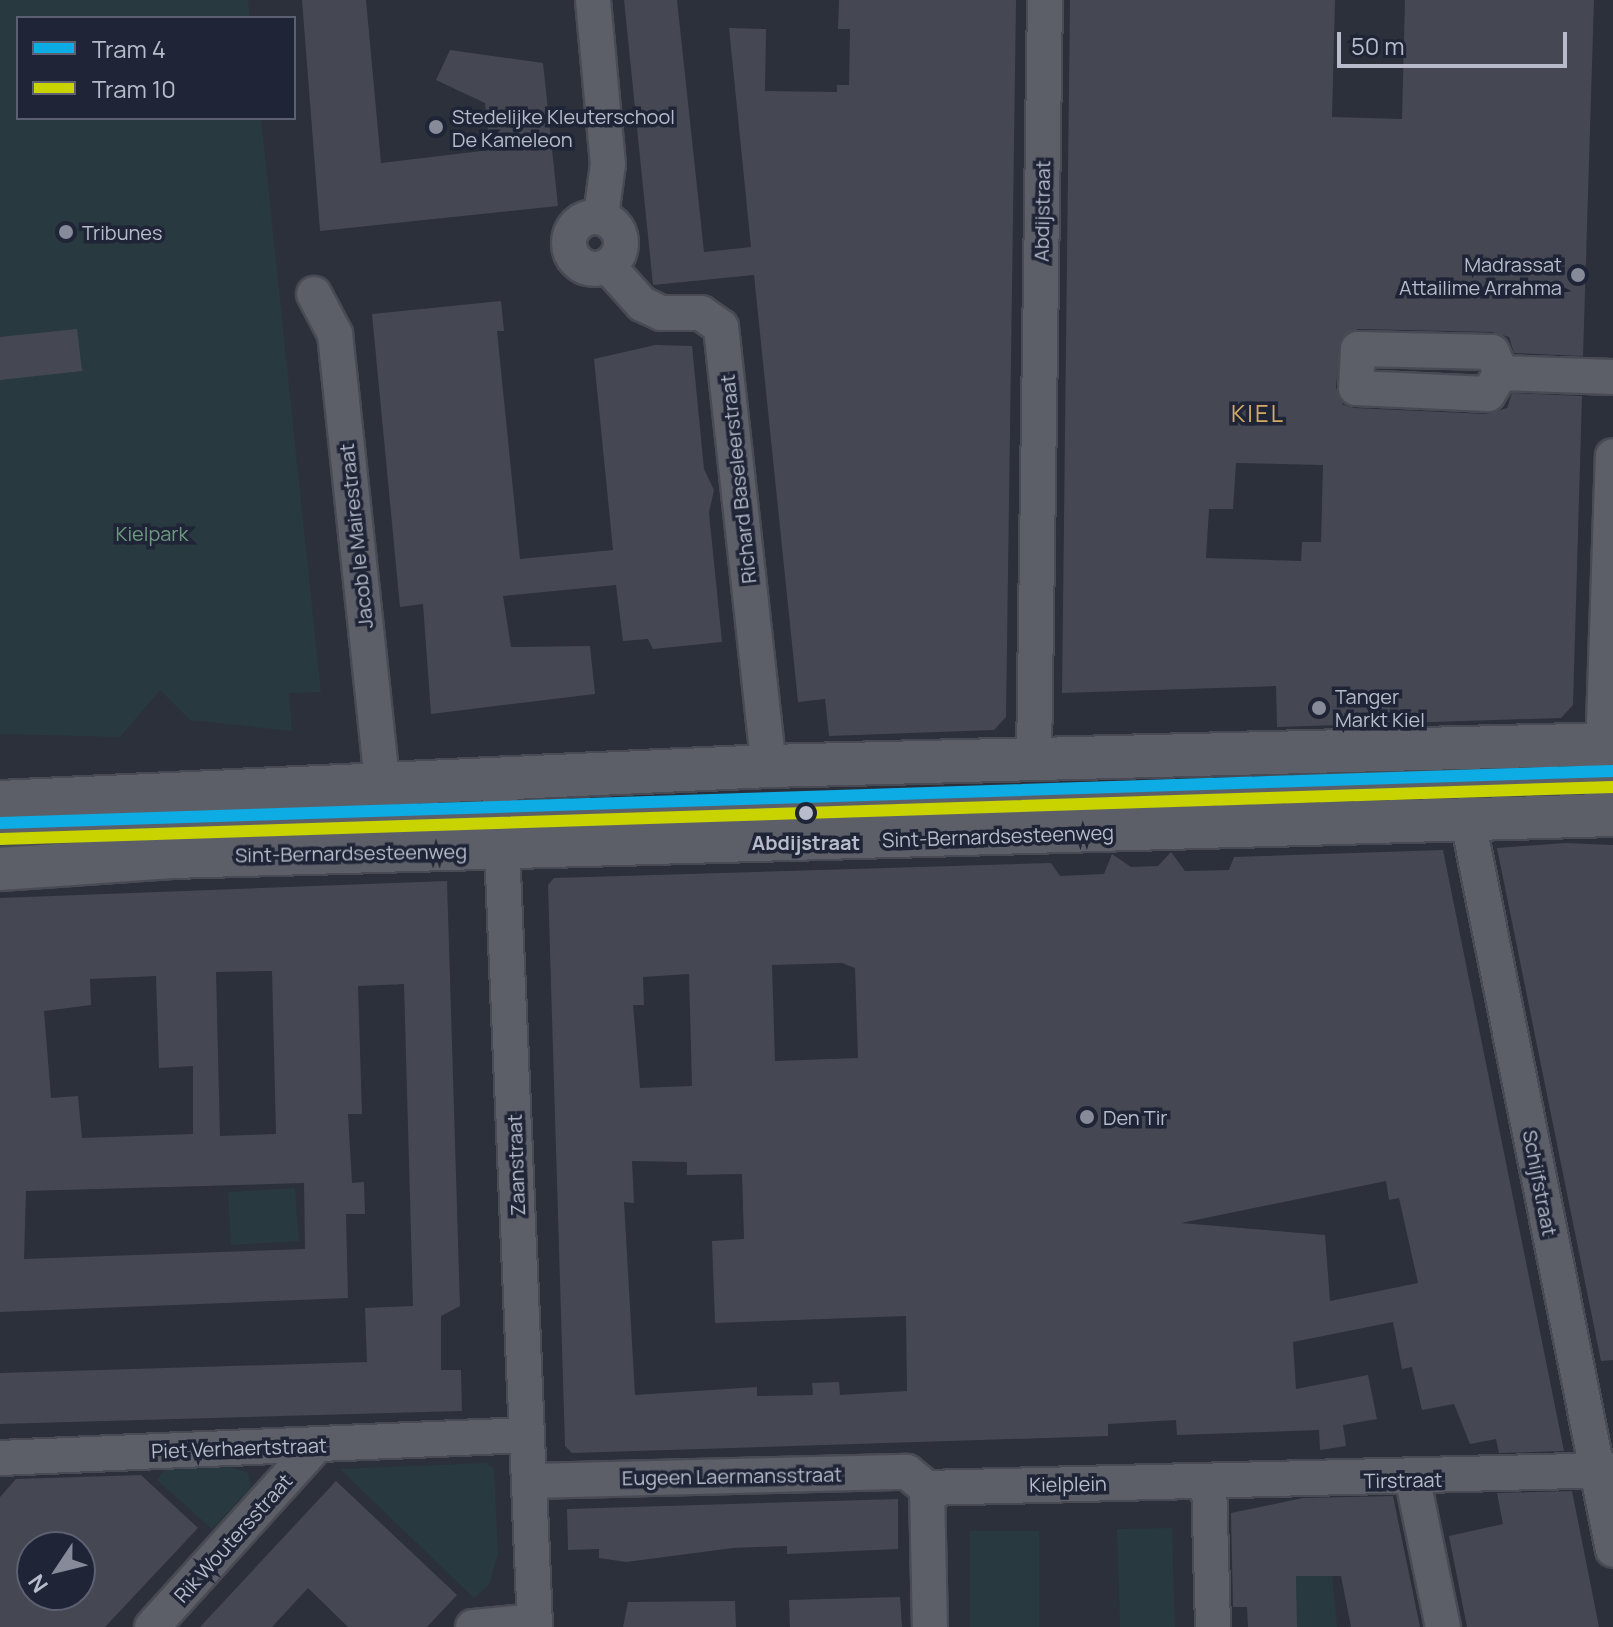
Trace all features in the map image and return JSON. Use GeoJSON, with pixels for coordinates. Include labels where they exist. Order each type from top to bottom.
{"type":"FeatureCollection","features":[{"type":"Feature","properties":{"kind":"street","name":"Richard Baseleerstraat"},"geometry":{"type":"LineString","coordinates":[[593,0],[608,164],[601,216],[577,224],[569,246],[586,267],[608,266],[642,304],[661,313],[701,313],[721,327],[769,766]]}},
{"type":"Feature","properties":{"kind":"street","name":"Abdijstraat"},"geometry":{"type":"LineString","coordinates":[[1034,758],[1045,0]]}},
{"type":"Feature","properties":{"kind":"street","name":"Jacob le Mairestraat"},"geometry":{"type":"LineString","coordinates":[[314,294],[335,334],[382,782]]}},
{"type":"Feature","properties":{"kind":"street"},"geometry":{"type":"LineString","coordinates":[[1501,373],[1613,377]]}},
{"type":"Feature","properties":{"kind":"street"},"geometry":{"type":"LineString","coordinates":[[1609,779],[1613,456]]}},
{"type":"Feature","properties":{"kind":"street","name":"Sint-Bernardsesteenweg"},"geometry":{"type":"LineString","coordinates":[[0,869],[501,813],[769,766],[1034,758],[1609,779]]}},
{"type":"Feature","properties":{"kind":"street","name":"Sint-Bernardsesteenweg"},"geometry":{"type":"LineString","coordinates":[[0,802],[382,782],[501,813],[1467,816],[1609,779]]}},
{"type":"Feature","properties":{"kind":"street","name":"Zaanstraat"},"geometry":{"type":"LineString","coordinates":[[501,813],[535,1624]]}},
{"type":"Feature","properties":{"kind":"street","name":"Schijfstraat"},"geometry":{"type":"LineString","coordinates":[[1467,816],[1605,1472],[1613,1550]]}},
{"type":"Feature","properties":{"kind":"street","name":"Piet Verhaertstraat"},"geometry":{"type":"LineString","coordinates":[[0,1458],[313,1449],[526,1435]]}},
{"type":"Feature","properties":{"kind":"street","name":"Rik Woutersstraat"},"geometry":{"type":"LineString","coordinates":[[152,1627],[313,1449]]}},
{"type":"Feature","properties":{"kind":"street","name":"Eugeen Laermansstraat"},"geometry":{"type":"LineString","coordinates":[[531,1481],[907,1472],[927,1488]]}},
{"type":"Feature","properties":{"kind":"street","name":"Tirstraat"},"geometry":{"type":"LineString","coordinates":[[1209,1482],[1413,1481],[1605,1472]]}},
{"type":"Feature","properties":{"kind":"street"},"geometry":{"type":"LineString","coordinates":[[1413,1481],[1443,1627]]}},
{"type":"Feature","properties":{"kind":"street"},"geometry":{"type":"LineString","coordinates":[[1209,1482],[1213,1627]]}},
{"type":"Feature","properties":{"kind":"street","name":"Kielplein"},"geometry":{"type":"LineString","coordinates":[[927,1488],[1209,1482]]}},
{"type":"Feature","properties":{"kind":"street"},"geometry":{"type":"LineString","coordinates":[[927,1488],[930,1627]]}},
{"type":"Feature","properties":{"kind":"street"},"geometry":{"type":"LineString","coordinates":[[473,1627],[535,1624]]}},
{"type":"Feature","properties":{"kind":"lane"},"geometry":{"type":"LineString","coordinates":[[0,832],[501,813],[1609,779]]}},
{"type":"Feature","properties":{"kind":"green space","name":"Kielpark"},"geometry":{"type":"Polygon","coordinates":[[[0,0],[248,0],[250,16],[16,16],[16,120],[261,120],[321,692],[289,693],[292,731],[190,720],[160,690],[120,737],[0,734],[0,0]]]}},
{"type":"Feature","properties":{"kind":"green space"},"geometry":{"type":"Polygon","coordinates":[[[295,1188],[299,1241],[231,1245],[228,1192],[295,1188]]]}},
{"type":"Feature","properties":{"kind":"green space"},"geometry":{"type":"Polygon","coordinates":[[[486,1463],[494,1469],[498,1554],[489,1585],[474,1598],[340,1469],[486,1463]]]}},
{"type":"Feature","properties":{"kind":"green space"},"geometry":{"type":"Polygon","coordinates":[[[231,1467],[248,1473],[251,1487],[212,1529],[157,1480],[164,1470],[231,1467]]]}},
{"type":"Feature","properties":{"kind":"green space"},"geometry":{"type":"Polygon","coordinates":[[[1172,1528],[1175,1627],[1120,1627],[1117,1529],[1172,1528]]]}},
{"type":"Feature","properties":{"kind":"green space"},"geometry":{"type":"Polygon","coordinates":[[[970,1531],[1039,1531],[1039,1627],[970,1627],[970,1531]]]}},
{"type":"Feature","properties":{"kind":"green space"},"geometry":{"type":"Polygon","coordinates":[[[1296,1576],[1332,1576],[1337,1627],[1297,1627],[1296,1576]]]}},
{"type":"Feature","properties":{"kind":"building"},"geometry":{"type":"Polygon","coordinates":[[[302,0],[366,0],[381,163],[490,150],[485,103],[436,80],[450,50],[543,63],[558,206],[320,231],[302,0]]]}},
{"type":"Feature","properties":{"kind":"building"},"geometry":{"type":"Polygon","coordinates":[[[624,0],[677,0],[704,252],[751,247],[729,28],[766,29],[765,91],[837,92],[837,85],[849,85],[850,29],[838,29],[839,0],[1016,0],[1006,717],[994,730],[829,736],[825,699],[798,702],[754,275],[653,285],[624,0]]]}},
{"type":"Feature","properties":{"kind":"building"},"geometry":{"type":"Polygon","coordinates":[[[1070,0],[1335,0],[1332,117],[1402,119],[1405,0],[1594,0],[1583,356],[1514,353],[1509,337],[1492,332],[1358,329],[1341,339],[1336,387],[1343,405],[1355,408],[1487,414],[1507,408],[1512,393],[1582,396],[1573,705],[1561,718],[1277,727],[1276,686],[1062,693],[1070,0]],[[1236,463],[1233,509],[1209,509],[1206,558],[1301,561],[1302,542],[1321,542],[1323,465],[1236,463]]]}},
{"type":"Feature","properties":{"kind":"building"},"geometry":{"type":"Polygon","coordinates":[[[501,301],[504,331],[497,331],[520,559],[613,550],[594,359],[655,345],[692,346],[704,469],[714,490],[709,513],[722,642],[653,649],[648,639],[623,641],[616,585],[503,596],[511,647],[590,646],[595,694],[431,714],[423,604],[400,607],[372,314],[501,301]]]}},
{"type":"Feature","properties":{"kind":"building"},"geometry":{"type":"Polygon","coordinates":[[[77,329],[82,371],[0,380],[0,337],[77,329]]]}},
{"type":"Feature","properties":{"kind":"building"},"geometry":{"type":"Polygon","coordinates":[[[1565,843],[1613,845],[1613,1360],[1601,1361],[1497,848],[1565,843]]]}},
{"type":"Feature","properties":{"kind":"building"},"geometry":{"type":"Polygon","coordinates":[[[1443,850],[1564,1451],[1499,1453],[1496,1439],[1470,1444],[1454,1404],[1422,1410],[1412,1367],[1402,1369],[1393,1322],[1293,1342],[1296,1389],[1368,1375],[1377,1419],[1343,1425],[1346,1446],[1320,1450],[1319,1430],[1177,1435],[1176,1420],[1108,1424],[1108,1436],[572,1453],[565,1446],[548,885],[554,878],[1051,863],[1060,876],[1104,874],[1112,854],[1131,867],[1158,866],[1171,852],[1185,871],[1229,870],[1234,857],[1443,850]],[[842,963],[772,965],[775,1061],[858,1058],[855,968],[842,963]],[[689,974],[643,977],[644,1005],[633,1005],[640,1088],[692,1086],[689,974]],[[632,1161],[634,1203],[624,1202],[635,1395],[757,1387],[757,1396],[813,1395],[812,1383],[839,1382],[840,1395],[907,1391],[906,1316],[715,1323],[712,1241],[744,1239],[742,1174],[687,1175],[687,1162],[632,1161]],[[1386,1181],[1181,1223],[1325,1235],[1330,1301],[1418,1283],[1399,1198],[1389,1200],[1386,1181]]]}},
{"type":"Feature","properties":{"kind":"building"},"geometry":{"type":"Polygon","coordinates":[[[447,881],[460,1306],[441,1316],[441,1370],[461,1370],[462,1411],[0,1424],[0,1373],[367,1362],[365,1308],[413,1306],[404,984],[358,986],[362,1114],[348,1114],[352,1183],[364,1182],[365,1214],[346,1214],[348,1298],[0,1312],[0,898],[447,881]],[[272,971],[216,972],[220,1136],[276,1134],[272,971]],[[156,976],[90,979],[91,1005],[44,1011],[51,1098],[78,1096],[82,1138],[193,1134],[193,1066],[159,1068],[156,976]],[[304,1183],[26,1191],[24,1259],[305,1249],[304,1183]]]}},
{"type":"Feature","properties":{"kind":"building"},"geometry":{"type":"Polygon","coordinates":[[[141,1475],[198,1528],[105,1627],[0,1627],[0,1497],[16,1479],[141,1475]]]}},
{"type":"Feature","properties":{"kind":"building"},"geometry":{"type":"Polygon","coordinates":[[[336,1481],[457,1595],[427,1627],[348,1627],[308,1588],[272,1627],[200,1627],[336,1481]]]}},
{"type":"Feature","properties":{"kind":"building"},"geometry":{"type":"Polygon","coordinates":[[[1572,1491],[1599,1627],[1467,1627],[1449,1536],[1503,1524],[1497,1493],[1572,1491]]]}},
{"type":"Feature","properties":{"kind":"building"},"geometry":{"type":"Polygon","coordinates":[[[1393,1496],[1420,1627],[1351,1627],[1341,1576],[1296,1576],[1297,1627],[1248,1627],[1247,1607],[1233,1607],[1231,1513],[1303,1498],[1393,1496]]]}},
{"type":"Feature","properties":{"kind":"building"},"geometry":{"type":"Polygon","coordinates":[[[898,1499],[898,1549],[787,1554],[787,1546],[733,1548],[626,1562],[599,1558],[599,1549],[568,1550],[567,1509],[898,1499]]]}},
{"type":"Feature","properties":{"kind":"building"},"geometry":{"type":"Polygon","coordinates":[[[900,1597],[902,1627],[790,1627],[789,1600],[900,1597]]]}},
{"type":"Feature","properties":{"kind":"building"},"geometry":{"type":"Polygon","coordinates":[[[735,1601],[736,1627],[623,1627],[628,1602],[735,1601]]]}},
{"type":"Feature","properties":{"kind":"tram line","name":"4"},"geometry":{"type":"LineString","coordinates":[[0,823],[1613,771]]}},
{"type":"Feature","properties":{"kind":"tram line","name":"10"},"geometry":{"type":"LineString","coordinates":[[1,839],[1613,787]]}},
{"type":"Feature","properties":{"kind":"place","name":"Stedelijke Kleuterschool De Kameleon"},"geometry":{"type":"Point","coordinates":[436,127]}},
{"type":"Feature","properties":{"kind":"place","name":"Tribunes"},"geometry":{"type":"Point","coordinates":[66,232]}},
{"type":"Feature","properties":{"kind":"place","name":"Madrassat Attailime Arrahma"},"geometry":{"type":"Point","coordinates":[1578,275]}},
{"type":"Feature","properties":{"kind":"place","name":"Tanger Markt Kiel"},"geometry":{"type":"Point","coordinates":[1319,708]}},
{"type":"Feature","properties":{"kind":"place","name":"Abdijstraat"},"geometry":{"type":"Point","coordinates":[806,813]}},
{"type":"Feature","properties":{"kind":"place","name":"Den Tir"},"geometry":{"type":"Point","coordinates":[1087,1117]}},
{"type":"Feature","properties":{"kind":"district","name":"KIEL"},"geometry":{"type":"Point","coordinates":[1258,413]}}]}
